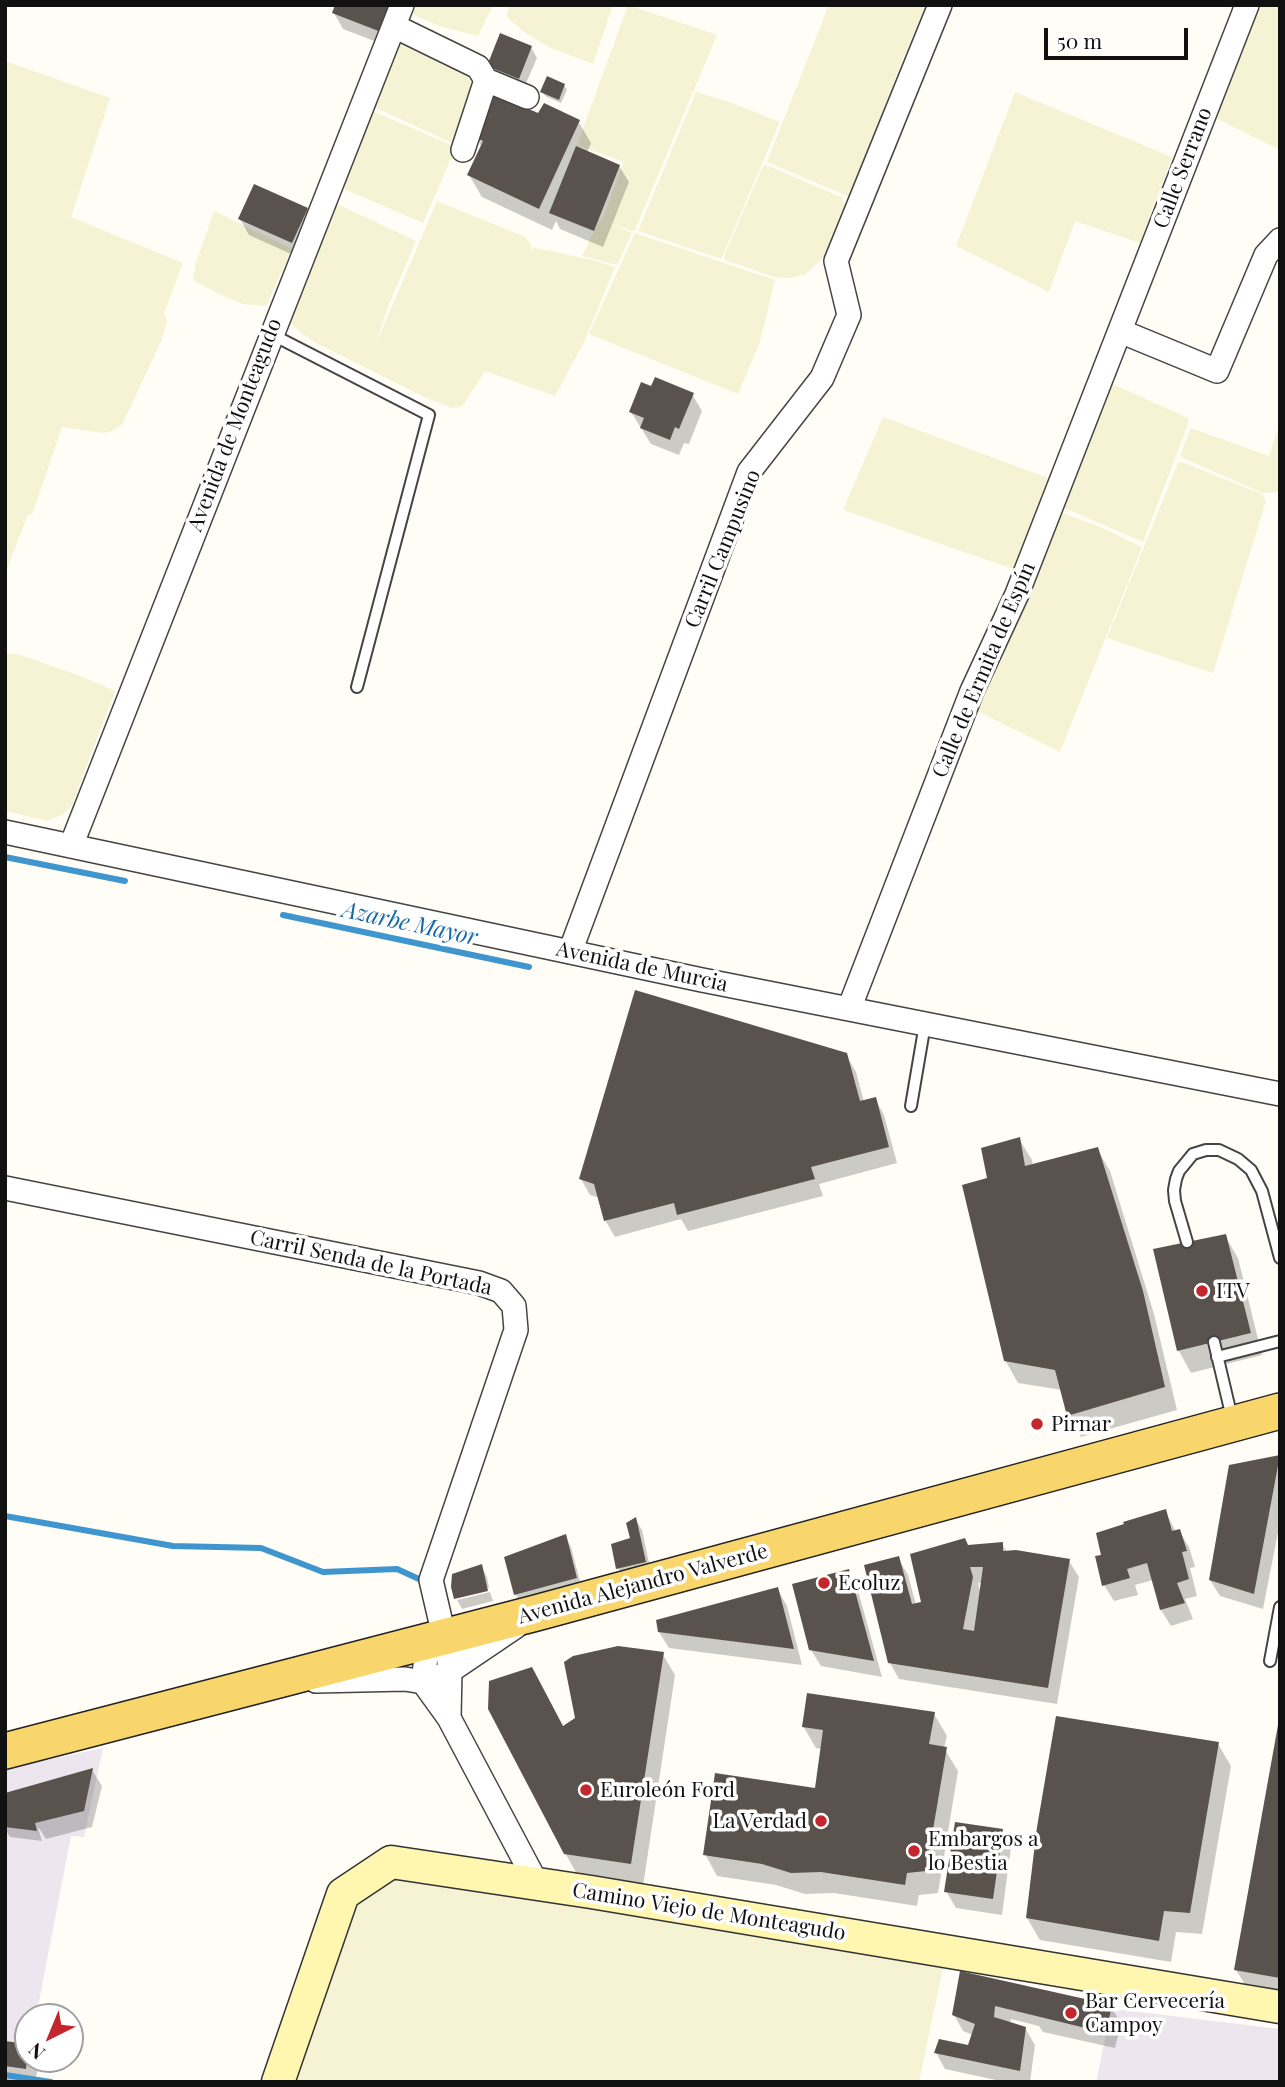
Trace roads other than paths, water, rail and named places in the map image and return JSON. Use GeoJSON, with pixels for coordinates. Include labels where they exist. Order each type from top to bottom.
{"type":"FeatureCollection","features":[{"type":"Feature","properties":{"kind":"main road","name":"Avenida Alejandro Valverde"},"geometry":{"type":"LineString","coordinates":[[5,1751],[536,1613],[1280,1411]]}},
{"type":"Feature","properties":{"kind":"street","name":"Carril Campusino"},"geometry":{"type":"LineString","coordinates":[[570,952],[749,472],[822,378],[849,315],[836,261],[940,5]]}},
{"type":"Feature","properties":{"kind":"street","name":"Calle Serrano"},"geometry":{"type":"LineString","coordinates":[[1120,331],[1247,5]]}},
{"type":"Feature","properties":{"kind":"street"},"geometry":{"type":"LineString","coordinates":[[398,15],[478,67],[486,80],[527,97]]}},
{"type":"Feature","properties":{"kind":"street","name":"Avenida de Monteagudo"},"geometry":{"type":"LineString","coordinates":[[71,846],[398,15]]}},
{"type":"Feature","properties":{"kind":"street"},"geometry":{"type":"LineString","coordinates":[[463,150],[486,80]]}},
{"type":"Feature","properties":{"kind":"street"},"geometry":{"type":"LineString","coordinates":[[1120,331],[1217,371],[1266,255],[1280,240]]}},
{"type":"Feature","properties":{"kind":"street","name":"Calle de Ermita de Espín"},"geometry":{"type":"LineString","coordinates":[[849,1009],[972,691],[1017,594],[1120,331]]}},
{"type":"Feature","properties":{"kind":"street","name":"Avenida de Murcia"},"geometry":{"type":"LineString","coordinates":[[5,832],[570,952],[1280,1094]]}},
{"type":"Feature","properties":{"kind":"street","name":"Carril Senda de la Portada"},"geometry":{"type":"LineString","coordinates":[[5,1188],[466,1280],[501,1290],[514,1306],[516,1330],[430,1580],[436,1638],[450,1671],[449,1718]]}},
{"type":"Feature","properties":{"kind":"street"},"geometry":{"type":"LineString","coordinates":[[275,1681],[405,1679],[423,1682],[450,1671],[536,1613]]}},
{"type":"Feature","properties":{"kind":"street"},"geometry":{"type":"LineString","coordinates":[[423,1682],[436,1638]]}},
{"type":"Feature","properties":{"kind":"street"},"geometry":{"type":"LineString","coordinates":[[423,1682],[449,1718],[537,1884]]}},
{"type":"Feature","properties":{"kind":"street","name":"Camino Viejo de Monteagudo"},"geometry":{"type":"LineString","coordinates":[[278,2082],[343,1894],[391,1862],[1280,2007]]}},
{"type":"Feature","properties":{"kind":"lane"},"geometry":{"type":"LineString","coordinates":[[271,334],[429,415],[357,687]]}},
{"type":"Feature","properties":{"kind":"lane"},"geometry":{"type":"LineString","coordinates":[[911,1106],[925,1024]]}},
{"type":"Feature","properties":{"kind":"lane"},"geometry":{"type":"LineString","coordinates":[[1187,1242],[1175,1201],[1174,1190],[1179,1171],[1194,1154],[1219,1150],[1238,1159],[1251,1170],[1262,1191],[1280,1258]]}},
{"type":"Feature","properties":{"kind":"lane"},"geometry":{"type":"LineString","coordinates":[[1217,1357],[1280,1341]]}},
{"type":"Feature","properties":{"kind":"lane"},"geometry":{"type":"LineString","coordinates":[[1214,1342],[1234,1424]]}},
{"type":"Feature","properties":{"kind":"lane"},"geometry":{"type":"LineString","coordinates":[[1270,1661],[1280,1607]]}},
{"type":"Feature","properties":{"kind":"waterway","name":"Azarbe Mayor"},"geometry":{"type":"LineString","coordinates":[[5,857],[125,881]]}},
{"type":"Feature","properties":{"kind":"waterway","name":"Azarbe Mayor"},"geometry":{"type":"LineString","coordinates":[[283,915],[529,967]]}},
{"type":"Feature","properties":{"kind":"waterway"},"geometry":{"type":"LineString","coordinates":[[5,1516],[173,1546],[261,1548],[323,1572],[397,1569],[419,1579]]}},
{"type":"Feature","properties":{"kind":"waterway"},"geometry":{"type":"LineString","coordinates":[[5,2075],[51,2082]]}},
{"type":"Feature","properties":{"kind":"place","name":"ITV"},"geometry":{"type":"Point","coordinates":[1202,1291]}},
{"type":"Feature","properties":{"kind":"place","name":"Pirnar"},"geometry":{"type":"Point","coordinates":[1037,1424]}},
{"type":"Feature","properties":{"kind":"place","name":"Ecoluz"},"geometry":{"type":"Point","coordinates":[824,1583]}},
{"type":"Feature","properties":{"kind":"place","name":"Euroleón Ford"},"geometry":{"type":"Point","coordinates":[586,1790]}},
{"type":"Feature","properties":{"kind":"place","name":"La Verdad"},"geometry":{"type":"Point","coordinates":[821,1821]}},
{"type":"Feature","properties":{"kind":"place","name":"Embargos a lo Bestia"},"geometry":{"type":"Point","coordinates":[914,1851]}},
{"type":"Feature","properties":{"kind":"place","name":"Bar Cervecería Campoy"},"geometry":{"type":"Point","coordinates":[1071,2013]}}]}
